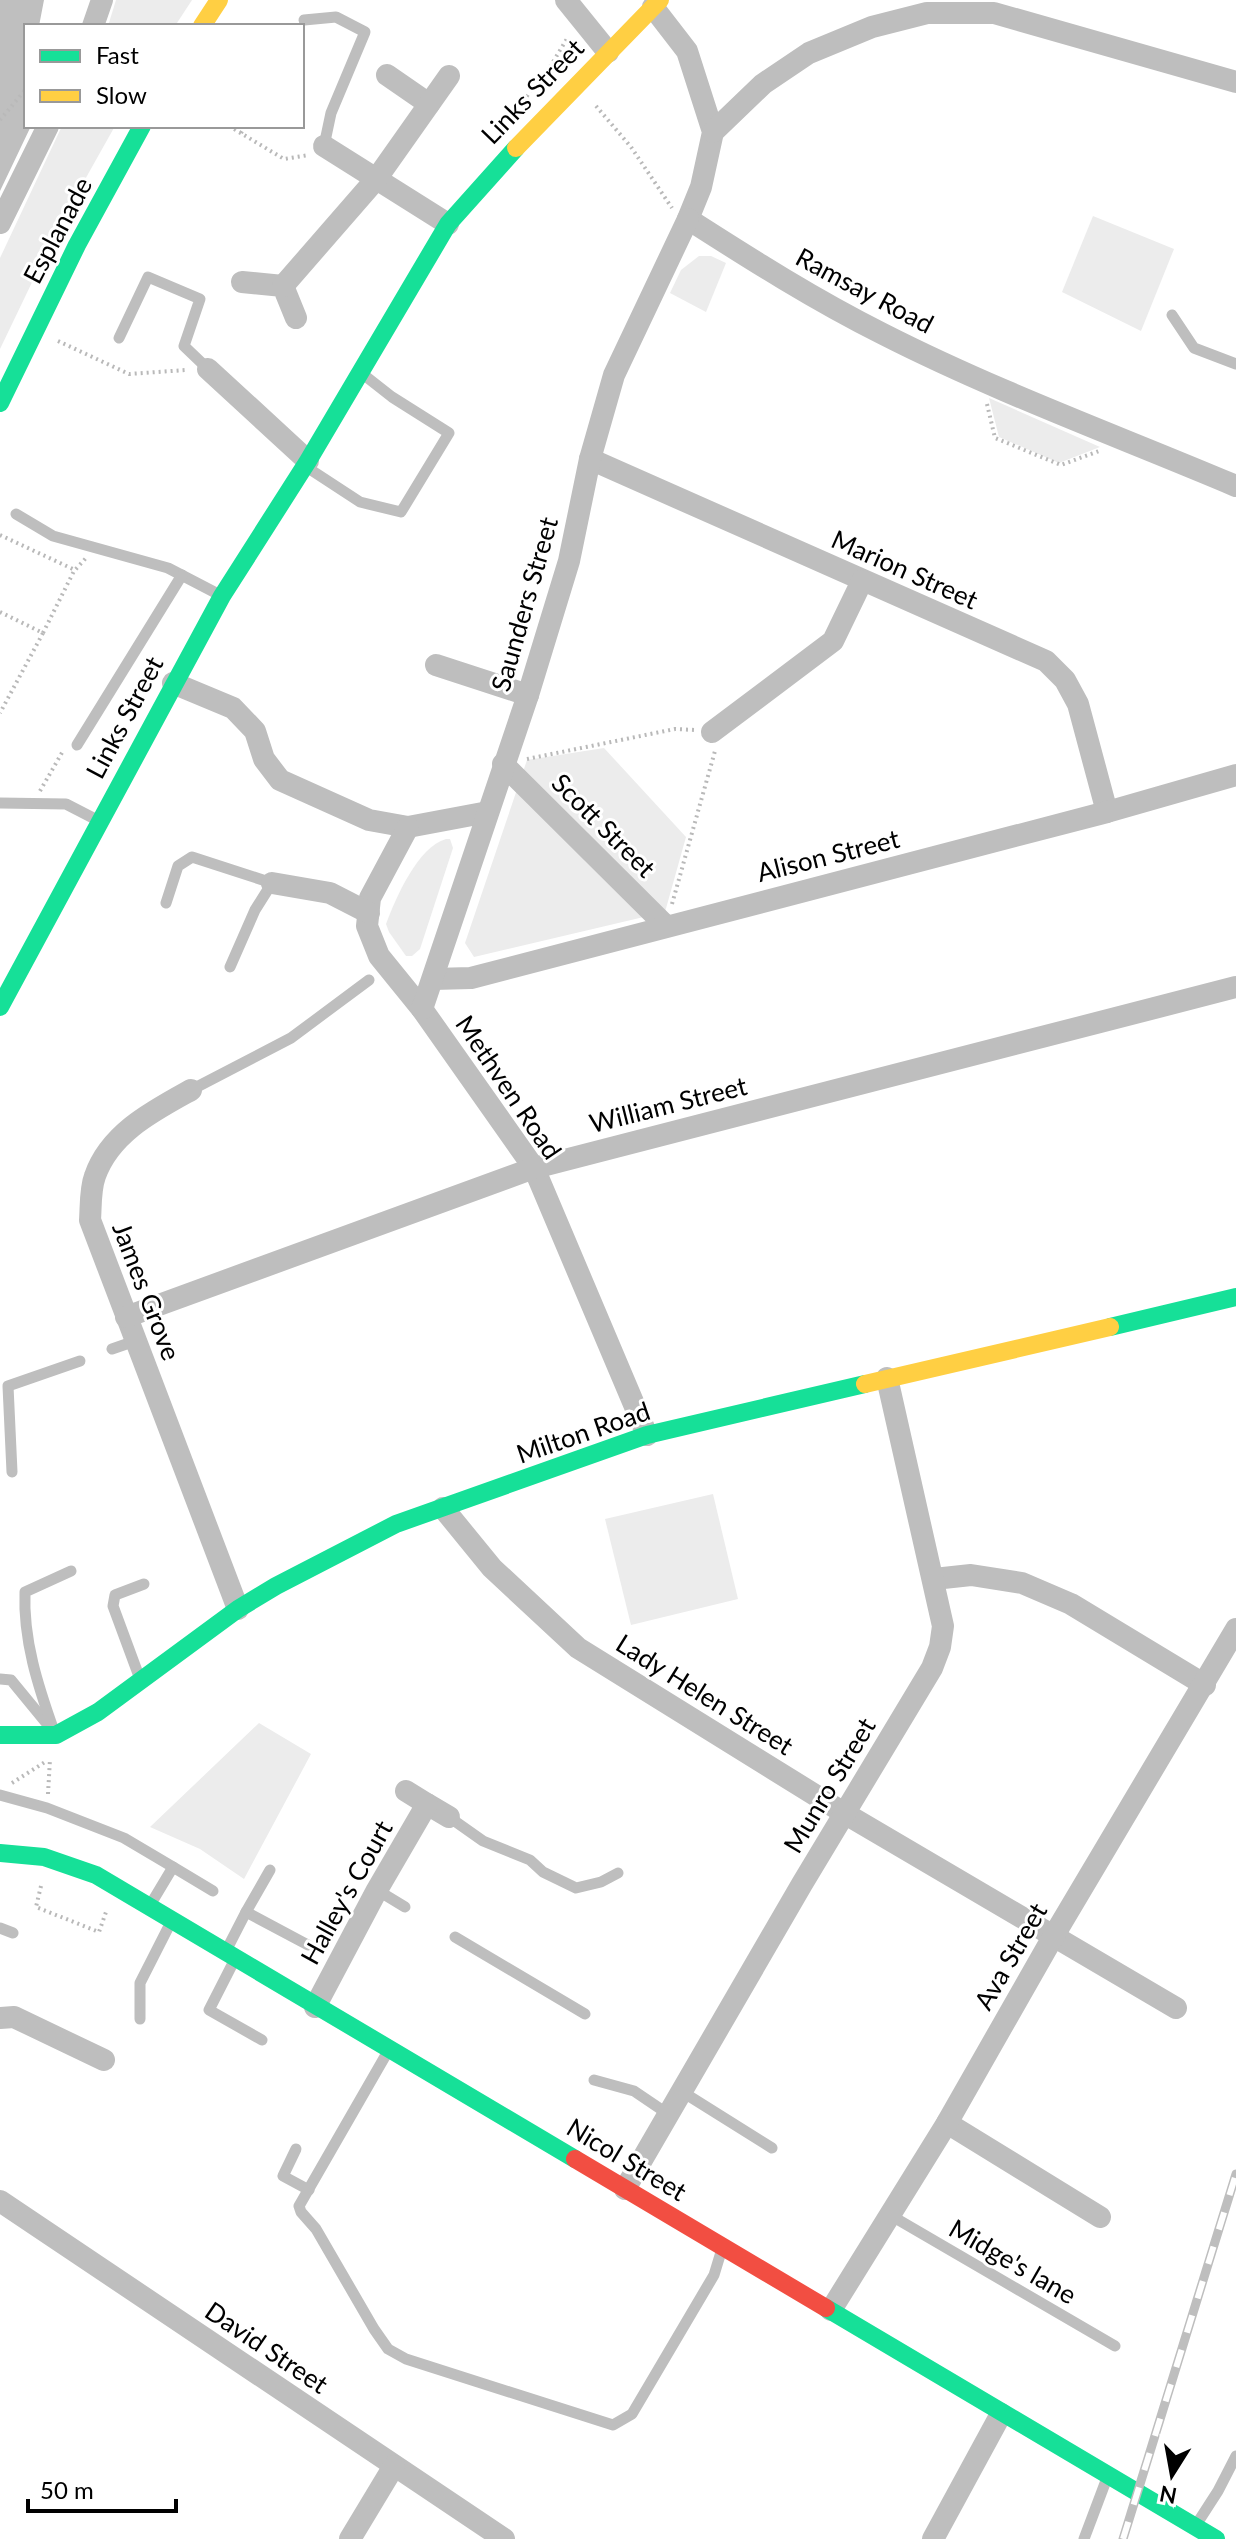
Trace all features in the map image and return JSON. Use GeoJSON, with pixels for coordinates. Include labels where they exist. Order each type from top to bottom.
{"type":"FeatureCollection","features":[{"type":"Feature","properties":{"kind":"street"},"geometry":{"type":"LineString","coordinates":[[94,24],[102,0]]}},
{"type":"Feature","properties":{"kind":"street"},"geometry":{"type":"LineString","coordinates":[[203,24],[219,0]]}},
{"type":"Feature","properties":{"kind":"street"},"geometry":{"type":"LineString","coordinates":[[656,3],[687,51],[713,132],[701,187],[686,223]]}},
{"type":"Feature","properties":{"kind":"street","name":"Links Street"},"geometry":{"type":"LineString","coordinates":[[0,1007],[222,596],[306,464],[448,224],[524,139],[579,86],[656,3]]}},
{"type":"Feature","properties":{"kind":"street"},"geometry":{"type":"LineString","coordinates":[[573,9],[608,52]]}},
{"type":"Feature","properties":{"kind":"street"},"geometry":{"type":"LineString","coordinates":[[713,132],[763,84],[809,53],[872,27],[927,13],[994,13],[1236,82]]}},
{"type":"Feature","properties":{"kind":"street"},"geometry":{"type":"LineString","coordinates":[[387,75],[429,104]]}},
{"type":"Feature","properties":{"kind":"street"},"geometry":{"type":"LineString","coordinates":[[283,286],[377,178],[449,76]]}},
{"type":"Feature","properties":{"kind":"street"},"geometry":{"type":"LineString","coordinates":[[0,223],[47,128]]}},
{"type":"Feature","properties":{"kind":"street","name":"Esplanade"},"geometry":{"type":"LineString","coordinates":[[0,403],[141,128]]}},
{"type":"Feature","properties":{"kind":"street"},"geometry":{"type":"LineString","coordinates":[[324,146],[448,224]]}},
{"type":"Feature","properties":{"kind":"street","name":"Ramsay Road"},"geometry":{"type":"LineString","coordinates":[[686,223],[883,334],[981,379],[1236,486]]}},
{"type":"Feature","properties":{"kind":"street","name":"Saunders Street"},"geometry":{"type":"LineString","coordinates":[[422,1009],[528,695],[569,561],[590,459],[614,375],[686,223]]}},
{"type":"Feature","properties":{"kind":"street"},"geometry":{"type":"LineString","coordinates":[[242,282],[283,286]]}},
{"type":"Feature","properties":{"kind":"street"},"geometry":{"type":"LineString","coordinates":[[283,286],[296,318]]}},
{"type":"Feature","properties":{"kind":"street"},"geometry":{"type":"LineString","coordinates":[[208,369],[306,464]]}},
{"type":"Feature","properties":{"kind":"street","name":"Marion Street"},"geometry":{"type":"LineString","coordinates":[[590,459],[1046,661],[1065,680],[1078,704],[1107,812]]}},
{"type":"Feature","properties":{"kind":"street"},"geometry":{"type":"LineString","coordinates":[[712,732],[833,641],[862,581]]}},
{"type":"Feature","properties":{"kind":"street"},"geometry":{"type":"LineString","coordinates":[[436,665],[528,695]]}},
{"type":"Feature","properties":{"kind":"street"},"geometry":{"type":"LineString","coordinates":[[173,683],[233,708],[255,731],[264,759],[280,780],[369,820],[408,827],[488,812]]}},
{"type":"Feature","properties":{"kind":"street","name":"Scott Street"},"geometry":{"type":"LineString","coordinates":[[503,764],[666,926]]}},
{"type":"Feature","properties":{"kind":"street","name":"Alison Street"},"geometry":{"type":"LineString","coordinates":[[433,979],[471,978],[1107,812],[1236,775]]}},
{"type":"Feature","properties":{"kind":"street"},"geometry":{"type":"LineString","coordinates":[[272,883],[330,893],[369,913],[370,898],[408,827]]}},
{"type":"Feature","properties":{"kind":"street","name":"Methven Road"},"geometry":{"type":"LineString","coordinates":[[369,913],[367,926],[379,956],[422,1009],[534,1168],[647,1435]]}},
{"type":"Feature","properties":{"kind":"street","name":"William Street"},"geometry":{"type":"LineString","coordinates":[[126,1317],[534,1168],[1236,987]]}},
{"type":"Feature","properties":{"kind":"street","name":"James Grove"},"geometry":{"type":"LineString","coordinates":[[191,1090],[160,1107],[116,1139],[94,1177],[90,1220],[238,1609]]}},
{"type":"Feature","properties":{"kind":"street","name":"Milton Road"},"geometry":{"type":"LineString","coordinates":[[0,1735],[56,1735],[98,1712],[238,1609],[396,1524],[647,1435],[1236,1297]]}},
{"type":"Feature","properties":{"kind":"street","name":"Munro Street"},"geometry":{"type":"LineString","coordinates":[[625,2189],[932,1668],[940,1647],[943,1626],[934,1579],[887,1378]]}},
{"type":"Feature","properties":{"kind":"street","name":"Lady Helen Street"},"geometry":{"type":"LineString","coordinates":[[443,1508],[492,1568],[578,1648],[844,1813],[1176,2008]]}},
{"type":"Feature","properties":{"kind":"street"},"geometry":{"type":"LineString","coordinates":[[934,1579],[971,1575],[1022,1583],[1071,1604],[1205,1685]]}},
{"type":"Feature","properties":{"kind":"street","name":"Ava Street"},"geometry":{"type":"LineString","coordinates":[[831,2310],[947,2123],[1053,1937],[1236,1629]]}},
{"type":"Feature","properties":{"kind":"street","name":"Halley's Court"},"geometry":{"type":"LineString","coordinates":[[406,1791],[449,1817]]}},
{"type":"Feature","properties":{"kind":"street","name":"Halley's Court"},"geometry":{"type":"LineString","coordinates":[[315,2007],[427,1804]]}},
{"type":"Feature","properties":{"kind":"street","name":"Nicol Street"},"geometry":{"type":"LineString","coordinates":[[0,1853],[44,1857],[96,1875],[1216,2539]]}},
{"type":"Feature","properties":{"kind":"street"},"geometry":{"type":"LineString","coordinates":[[0,2018],[14,2017],[104,2060]]}},
{"type":"Feature","properties":{"kind":"street"},"geometry":{"type":"LineString","coordinates":[[947,2123],[1104,2220]]}},
{"type":"Feature","properties":{"kind":"street","name":"David Street"},"geometry":{"type":"LineString","coordinates":[[0,2201],[504,2539]]}},
{"type":"Feature","properties":{"kind":"street"},"geometry":{"type":"LineString","coordinates":[[933,2539],[1001,2414]]}},
{"type":"Feature","properties":{"kind":"street"},"geometry":{"type":"LineString","coordinates":[[350,2539],[394,2466]]}},
{"type":"Feature","properties":{"kind":"lane"},"geometry":{"type":"LineString","coordinates":[[304,20],[336,17],[365,32],[331,113],[324,146]]}},
{"type":"Feature","properties":{"kind":"lane"},"geometry":{"type":"LineString","coordinates":[[119,338],[148,277],[200,299],[184,346],[208,369]]}},
{"type":"Feature","properties":{"kind":"lane"},"geometry":{"type":"LineString","coordinates":[[1172,315],[1194,348],[1236,364]]}},
{"type":"Feature","properties":{"kind":"lane"},"geometry":{"type":"LineString","coordinates":[[306,464],[360,502],[401,512],[449,433],[392,397],[360,372]]}},
{"type":"Feature","properties":{"kind":"lane"},"geometry":{"type":"LineString","coordinates":[[16,514],[53,536],[168,568],[222,596]]}},
{"type":"Feature","properties":{"kind":"lane"},"geometry":{"type":"LineString","coordinates":[[77,745],[182,575]]}},
{"type":"Feature","properties":{"kind":"lane"},"geometry":{"type":"LineString","coordinates":[[0,803],[66,804],[99,822]]}},
{"type":"Feature","properties":{"kind":"lane"},"geometry":{"type":"LineString","coordinates":[[166,903],[178,866],[192,857],[272,883],[255,910],[230,967]]}},
{"type":"Feature","properties":{"kind":"lane","name":"James Grove"},"geometry":{"type":"LineString","coordinates":[[191,1090],[291,1038],[369,980]]}},
{"type":"Feature","properties":{"kind":"lane"},"geometry":{"type":"LineString","coordinates":[[112,1349],[135,1341]]}},
{"type":"Feature","properties":{"kind":"lane"},"geometry":{"type":"LineString","coordinates":[[12,1472],[8,1386],[80,1361]]}},
{"type":"Feature","properties":{"kind":"lane"},"geometry":{"type":"LineString","coordinates":[[56,1735],[37,1682],[24,1619],[25,1592],[71,1571]]}},
{"type":"Feature","properties":{"kind":"lane"},"geometry":{"type":"LineString","coordinates":[[141,1681],[113,1606],[115,1595],[144,1584]]}},
{"type":"Feature","properties":{"kind":"lane"},"geometry":{"type":"LineString","coordinates":[[0,1679],[11,1680],[56,1735]]}},
{"type":"Feature","properties":{"kind":"lane"},"geometry":{"type":"LineString","coordinates":[[0,1795],[47,1808],[124,1838],[213,1891]]}},
{"type":"Feature","properties":{"kind":"lane"},"geometry":{"type":"LineString","coordinates":[[449,1817],[483,1841],[530,1860],[543,1872],[576,1888],[601,1882],[618,1873]]}},
{"type":"Feature","properties":{"kind":"lane"},"geometry":{"type":"LineString","coordinates":[[149,1906],[173,1867]]}},
{"type":"Feature","properties":{"kind":"lane"},"geometry":{"type":"LineString","coordinates":[[262,2040],[209,2010],[246,1912],[270,1870]]}},
{"type":"Feature","properties":{"kind":"lane"},"geometry":{"type":"LineString","coordinates":[[377,1890],[405,1907]]}},
{"type":"Feature","properties":{"kind":"lane"},"geometry":{"type":"LineString","coordinates":[[246,1912],[308,1945]]}},
{"type":"Feature","properties":{"kind":"lane"},"geometry":{"type":"LineString","coordinates":[[140,2019],[140,1983],[172,1920]]}},
{"type":"Feature","properties":{"kind":"lane"},"geometry":{"type":"LineString","coordinates":[[0,1928],[13,1933]]}},
{"type":"Feature","properties":{"kind":"lane"},"geometry":{"type":"LineString","coordinates":[[455,1937],[585,2014]]}},
{"type":"Feature","properties":{"kind":"lane"},"geometry":{"type":"LineString","coordinates":[[390,2048],[299,2206],[388,2349],[406,2359],[613,2425],[632,2414],[714,2275],[722,2247]]}},
{"type":"Feature","properties":{"kind":"lane"},"geometry":{"type":"LineString","coordinates":[[594,2080],[634,2091],[668,2114]]}},
{"type":"Feature","properties":{"kind":"lane"},"geometry":{"type":"LineString","coordinates":[[681,2090],[772,2148]]}},
{"type":"Feature","properties":{"kind":"lane"},"geometry":{"type":"LineString","coordinates":[[296,2149],[283,2176],[309,2190]]}},
{"type":"Feature","properties":{"kind":"lane","name":"Midge's lane"},"geometry":{"type":"LineString","coordinates":[[890,2215],[1115,2346]]}},
{"type":"Feature","properties":{"kind":"lane"},"geometry":{"type":"LineString","coordinates":[[1195,2526],[1236,2456]]}},
{"type":"Feature","properties":{"kind":"lane"},"geometry":{"type":"LineString","coordinates":[[1084,2539],[1108,2474]]}},
{"type":"Feature","properties":{"kind":"path"},"geometry":{"type":"LineString","coordinates":[[547,72],[573,9]]}},
{"type":"Feature","properties":{"kind":"path"},"geometry":{"type":"LineString","coordinates":[[579,86],[631,147],[686,223]]}},
{"type":"Feature","properties":{"kind":"path"},"geometry":{"type":"LineString","coordinates":[[0,120],[24,91]]}},
{"type":"Feature","properties":{"kind":"path"},"geometry":{"type":"LineString","coordinates":[[232,128],[284,159],[308,156],[324,146]]}},
{"type":"Feature","properties":{"kind":"path"},"geometry":{"type":"LineString","coordinates":[[241,133],[244,128]]}},
{"type":"Feature","properties":{"kind":"path"},"geometry":{"type":"LineString","coordinates":[[35,330],[129,374],[208,369]]}},
{"type":"Feature","properties":{"kind":"path"},"geometry":{"type":"LineString","coordinates":[[981,379],[995,438],[1061,465],[1127,440]]}},
{"type":"Feature","properties":{"kind":"path"},"geometry":{"type":"LineString","coordinates":[[0,535],[75,570]]}},
{"type":"Feature","properties":{"kind":"path"},"geometry":{"type":"LineString","coordinates":[[0,713],[75,570],[95,547]]}},
{"type":"Feature","properties":{"kind":"path"},"geometry":{"type":"LineString","coordinates":[[0,612],[43,633]]}},
{"type":"Feature","properties":{"kind":"path"},"geometry":{"type":"LineString","coordinates":[[503,764],[675,729],[712,732],[715,753],[666,926]]}},
{"type":"Feature","properties":{"kind":"path"},"geometry":{"type":"LineString","coordinates":[[34,804],[61,751],[77,745]]}},
{"type":"Feature","properties":{"kind":"path"},"geometry":{"type":"LineString","coordinates":[[10,1785],[50,1758],[48,1800]]}},
{"type":"Feature","properties":{"kind":"path"},"geometry":{"type":"LineString","coordinates":[[44,1857],[41,1893],[36,1907],[99,1932],[115,1887]]}},
{"type":"Feature","properties":{"kind":"shaded area"},"geometry":{"type":"Polygon","coordinates":[[[0,0],[44,0],[39,24],[24,24],[24,128],[30,128],[0,191],[0,0]]]}},
{"type":"Feature","properties":{"kind":"shaded area"},"geometry":{"type":"Polygon","coordinates":[[[116,0],[192,0],[176,24],[109,24],[116,0]]]}},
{"type":"Feature","properties":{"kind":"shaded area"},"geometry":{"type":"Polygon","coordinates":[[[61,128],[114,128],[60,224],[0,349],[0,258],[61,128]]]}},
{"type":"Feature","properties":{"kind":"shaded area"},"geometry":{"type":"Polygon","coordinates":[[[1093,216],[1174,249],[1141,331],[1062,292],[1093,216]]]}},
{"type":"Feature","properties":{"kind":"shaded area"},"geometry":{"type":"Polygon","coordinates":[[[699,256],[711,256],[726,263],[706,312],[670,293],[681,270],[699,256]]]}},
{"type":"Feature","properties":{"kind":"shaded area"},"geometry":{"type":"Polygon","coordinates":[[[989,398],[1100,447],[1059,463],[999,437],[989,398]]]}},
{"type":"Feature","properties":{"kind":"shaded area"},"geometry":{"type":"Polygon","coordinates":[[[604,748],[686,837],[665,912],[474,957],[465,943],[527,760],[604,748]]]}},
{"type":"Feature","properties":{"kind":"shaded area"},"geometry":{"type":"Polygon","coordinates":[[[450,839],[453,848],[420,949],[412,956],[406,956],[386,924],[417,862],[450,839]]]}},
{"type":"Feature","properties":{"kind":"shaded area"},"geometry":{"type":"Polygon","coordinates":[[[713,1494],[738,1599],[631,1625],[605,1519],[713,1494]]]}},
{"type":"Feature","properties":{"kind":"shaded area"},"geometry":{"type":"Polygon","coordinates":[[[259,1723],[311,1754],[244,1879],[200,1849],[150,1827],[259,1723]]]}},
{"type":"Feature","properties":{"kind":"railway"},"geometry":{"type":"LineString","coordinates":[[1123,2539],[1236,2174]]}},
{"type":"Feature","properties":{"kind":"traffic: fast"},"geometry":{"type":"LineString","coordinates":[[0,403],[77,245],[141,128]]}},
{"type":"Feature","properties":{"kind":"traffic: fast"},"geometry":{"type":"LineString","coordinates":[[0,1007],[222,596],[308,461],[448,224],[516,148]]}},
{"type":"Feature","properties":{"kind":"traffic: fast"},"geometry":{"type":"LineString","coordinates":[[1110,1327],[1236,1297]]}},
{"type":"Feature","properties":{"kind":"traffic: fast"},"geometry":{"type":"LineString","coordinates":[[0,1735],[56,1735],[98,1712],[238,1609],[396,1524],[647,1435],[865,1384]]}},
{"type":"Feature","properties":{"kind":"traffic: fast"},"geometry":{"type":"LineString","coordinates":[[0,1853],[44,1857],[96,1875],[575,2159]]}},
{"type":"Feature","properties":{"kind":"traffic: fast"},"geometry":{"type":"LineString","coordinates":[[826,2308],[1216,2539]]}},
{"type":"Feature","properties":{"kind":"traffic: slow"},"geometry":{"type":"LineString","coordinates":[[203,24],[219,0]]}},
{"type":"Feature","properties":{"kind":"traffic: slow"},"geometry":{"type":"LineString","coordinates":[[516,148],[660,0]]}},
{"type":"Feature","properties":{"kind":"traffic: slow"},"geometry":{"type":"LineString","coordinates":[[865,1384],[1110,1327]]}},
{"type":"Feature","properties":{"kind":"traffic: jam"},"geometry":{"type":"LineString","coordinates":[[575,2159],[826,2308]]}}]}
